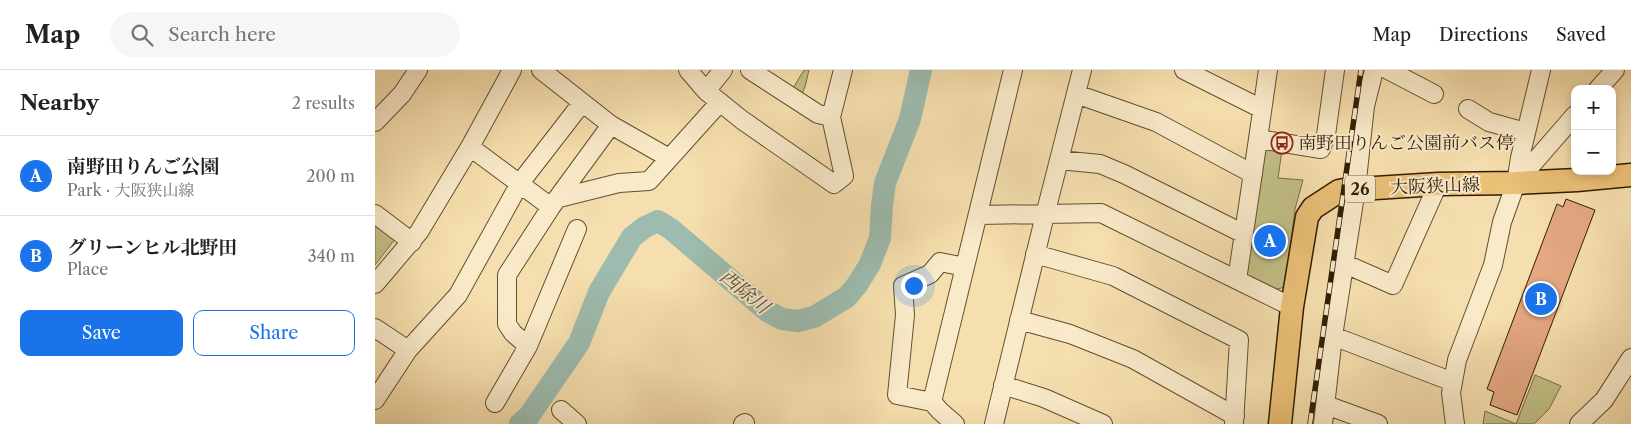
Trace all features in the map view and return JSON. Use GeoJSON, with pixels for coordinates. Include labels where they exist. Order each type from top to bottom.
{"type":"FeatureCollection","features":[{"type":"Feature","properties":{"kind":"main road","name":"大阪狭山線"},"geometry":{"type":"LineString","coordinates":[[1280,424],[1292,307],[1307,217],[1313,208],[1339,192],[1356,189],[1438,184],[1516,183],[1631,175]]}},
{"type":"Feature","properties":{"kind":"street"},"geometry":{"type":"LineString","coordinates":[[375,122],[402,94],[417,70]]}},
{"type":"Feature","properties":{"kind":"street"},"geometry":{"type":"LineString","coordinates":[[375,284],[412,242],[470,147],[512,70]]}},
{"type":"Feature","properties":{"kind":"street"},"geometry":{"type":"LineString","coordinates":[[541,70],[611,125],[669,158]]}},
{"type":"Feature","properties":{"kind":"street"},"geometry":{"type":"LineString","coordinates":[[688,70],[706,91],[742,120],[835,184],[844,176],[831,117],[843,70]]}},
{"type":"Feature","properties":{"kind":"street"},"geometry":{"type":"LineString","coordinates":[[706,91],[723,70]]}},
{"type":"Feature","properties":{"kind":"street"},"geometry":{"type":"LineString","coordinates":[[750,70],[818,114],[831,117]]}},
{"type":"Feature","properties":{"kind":"street"},"geometry":{"type":"LineString","coordinates":[[934,412],[965,267],[1013,70]]}},
{"type":"Feature","properties":{"kind":"street"},"geometry":{"type":"LineString","coordinates":[[994,424],[1082,70]]}},
{"type":"Feature","properties":{"kind":"street"},"geometry":{"type":"LineString","coordinates":[[1184,70],[1262,109]]}},
{"type":"Feature","properties":{"kind":"street"},"geometry":{"type":"LineString","coordinates":[[1237,280],[1268,70]]}},
{"type":"Feature","properties":{"kind":"street"},"geometry":{"type":"LineString","coordinates":[[1258,139],[1321,148],[1325,135],[1335,70]]}},
{"type":"Feature","properties":{"kind":"street"},"geometry":{"type":"LineString","coordinates":[[1323,424],[1343,263],[1356,189],[1365,106],[1374,70]]}},
{"type":"Feature","properties":{"kind":"street"},"geometry":{"type":"LineString","coordinates":[[1388,70],[1434,94]]}},
{"type":"Feature","properties":{"kind":"street"},"geometry":{"type":"LineString","coordinates":[[1455,424],[1451,393],[1457,360],[1493,265],[1502,222],[1516,183],[1541,70]]}},
{"type":"Feature","properties":{"kind":"street"},"geometry":{"type":"LineString","coordinates":[[1602,85],[1615,70]]}},
{"type":"Feature","properties":{"kind":"street"},"geometry":{"type":"LineString","coordinates":[[1076,94],[1156,122],[1253,174]]}},
{"type":"Feature","properties":{"kind":"street"},"geometry":{"type":"LineString","coordinates":[[470,147],[520,184],[555,203],[619,183],[649,180],[720,102]]}},
{"type":"Feature","properties":{"kind":"street"},"geometry":{"type":"LineString","coordinates":[[375,400],[408,350],[458,295],[520,184],[582,103]]}},
{"type":"Feature","properties":{"kind":"street"},"geometry":{"type":"LineString","coordinates":[[1468,109],[1489,122],[1526,132]]}},
{"type":"Feature","properties":{"kind":"street"},"geometry":{"type":"LineString","coordinates":[[1516,183],[1571,120]]}},
{"type":"Feature","properties":{"kind":"street"},"geometry":{"type":"LineString","coordinates":[[528,346],[513,333],[507,324],[507,275],[555,203],[611,125]]}},
{"type":"Feature","properties":{"kind":"street"},"geometry":{"type":"LineString","coordinates":[[1059,160],[1100,164],[1244,234]]}},
{"type":"Feature","properties":{"kind":"street"},"geometry":{"type":"LineString","coordinates":[[1343,263],[1393,285],[1438,184]]}},
{"type":"Feature","properties":{"kind":"street"},"geometry":{"type":"LineString","coordinates":[[978,215],[1101,213],[1292,307]]}},
{"type":"Feature","properties":{"kind":"street"},"geometry":{"type":"LineString","coordinates":[[375,214],[412,242]]}},
{"type":"Feature","properties":{"kind":"street"},"geometry":{"type":"LineString","coordinates":[[495,403],[528,346],[577,230]]}},
{"type":"Feature","properties":{"kind":"street"},"geometry":{"type":"LineString","coordinates":[[1019,320],[1070,334],[1133,359],[1235,420],[1239,340],[1113,276],[1035,254]]}},
{"type":"Feature","properties":{"kind":"street"},"geometry":{"type":"LineString","coordinates":[[955,424],[897,394],[905,315],[903,286],[930,274],[940,262],[965,267]]}},
{"type":"Feature","properties":{"kind":"street"},"geometry":{"type":"LineString","coordinates":[[375,328],[408,350]]}},
{"type":"Feature","properties":{"kind":"street"},"geometry":{"type":"LineString","coordinates":[[1333,336],[1453,382]]}},
{"type":"Feature","properties":{"kind":"street"},"geometry":{"type":"LineString","coordinates":[[1579,424],[1605,400],[1631,358]]}},
{"type":"Feature","properties":{"kind":"street"},"geometry":{"type":"LineString","coordinates":[[1003,385],[1044,398],[1103,424]]}},
{"type":"Feature","properties":{"kind":"street"},"geometry":{"type":"LineString","coordinates":[[1326,405],[1378,424]]}},
{"type":"Feature","properties":{"kind":"street"},"geometry":{"type":"LineString","coordinates":[[561,410],[577,424]]}},
{"type":"Feature","properties":{"kind":"shaded area"},"geometry":{"type":"Polygon","coordinates":[[[804,70],[809,70],[801,96],[792,90],[804,70]]]}},
{"type":"Feature","properties":{"kind":"shaded area"},"geometry":{"type":"Polygon","coordinates":[[[1267,150],[1282,150],[1278,178],[1303,180],[1295,209],[1285,287],[1274,290],[1252,279],[1245,273],[1263,153],[1267,150]]]}},
{"type":"Feature","properties":{"kind":"shaded area"},"geometry":{"type":"Polygon","coordinates":[[[375,225],[395,239],[375,265],[375,225]]]}},
{"type":"Feature","properties":{"kind":"shaded area"},"geometry":{"type":"Polygon","coordinates":[[[1535,375],[1561,386],[1549,409],[1534,424],[1516,424],[1535,375]]]}},
{"type":"Feature","properties":{"kind":"shaded area"},"geometry":{"type":"Polygon","coordinates":[[[1485,411],[1516,424],[1483,424],[1485,411]]]}},
{"type":"Feature","properties":{"kind":"building"},"geometry":{"type":"Polygon","coordinates":[[[1566,199],[1595,210],[1517,415],[1490,405],[1494,392],[1487,389],[1557,204],[1563,207],[1566,199]]]}},
{"type":"Feature","properties":{"kind":"waterway","name":"西除川"},"geometry":{"type":"LineString","coordinates":[[520,424],[529,416],[579,343],[599,292],[632,237],[645,227],[658,221],[671,229],[767,311],[782,319],[798,321],[814,317],[847,297],[870,264],[880,238],[885,183],[910,119],[921,70]]}},
{"type":"Feature","properties":{"kind":"railway"},"geometry":{"type":"LineString","coordinates":[[1310,424],[1361,70]]}},
{"type":"Feature","properties":{"kind":"place","name":"南野田りんご公園前バス停"},"geometry":{"type":"Point","coordinates":[1282,143]}},
{"type":"Feature","properties":{"kind":"place","name":"南野田りんご公園"},"geometry":{"type":"Point","coordinates":[1270,241]}},
{"type":"Feature","properties":{"kind":"place","name":"グリーンヒル北野田"},"geometry":{"type":"Point","coordinates":[1541,299]}}]}
